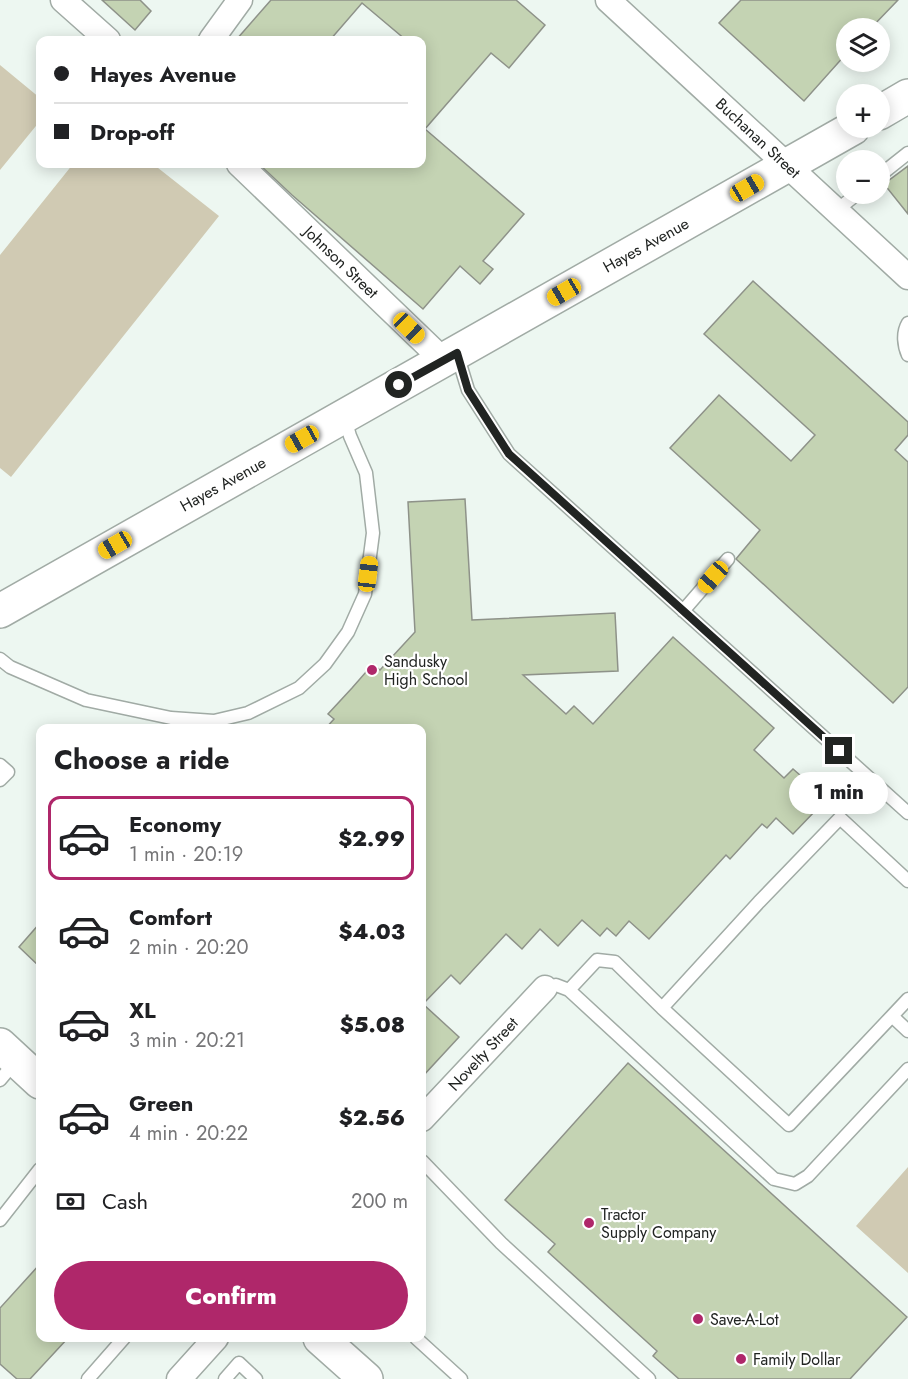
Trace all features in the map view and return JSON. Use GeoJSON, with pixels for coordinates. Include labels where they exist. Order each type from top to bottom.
{"type":"FeatureCollection","features":[{"type":"Feature","properties":{"kind":"main road"},"geometry":{"type":"LineString","coordinates":[[890,107],[908,96]]}},
{"type":"Feature","properties":{"kind":"main road","name":"Hayes Avenue"},"geometry":{"type":"LineString","coordinates":[[0,610],[836,138]]}},
{"type":"Feature","properties":{"kind":"main road"},"geometry":{"type":"LineString","coordinates":[[6,1062],[36,1080]]}},
{"type":"Feature","properties":{"kind":"main road"},"geometry":{"type":"LineString","coordinates":[[324,1342],[366,1379]]}},
{"type":"Feature","properties":{"kind":"street"},"geometry":{"type":"LineString","coordinates":[[63,0],[104,36]]}},
{"type":"Feature","properties":{"kind":"street"},"geometry":{"type":"LineString","coordinates":[[214,36],[240,0]]}},
{"type":"Feature","properties":{"kind":"street","name":"Buchanan Street"},"geometry":{"type":"LineString","coordinates":[[608,0],[908,277]]}},
{"type":"Feature","properties":{"kind":"street","name":"Johnson Street"},"geometry":{"type":"LineString","coordinates":[[243,168],[450,357]]}},
{"type":"Feature","properties":{"kind":"street","name":"Novelty Street"},"geometry":{"type":"LineString","coordinates":[[426,1115],[545,988]]}},
{"type":"Feature","properties":{"kind":"street"},"geometry":{"type":"LineString","coordinates":[[181,1378],[212,1342]]}},
{"type":"Feature","properties":{"kind":"lane"},"geometry":{"type":"LineString","coordinates":[[890,167],[908,153]]}},
{"type":"Feature","properties":{"kind":"lane"},"geometry":{"type":"LineString","coordinates":[[837,210],[844,204]]}},
{"type":"Feature","properties":{"kind":"lane"},"geometry":{"type":"LineString","coordinates":[[908,323],[905,328],[904,347],[908,356]]}},
{"type":"Feature","properties":{"kind":"lane"},"geometry":{"type":"LineString","coordinates":[[450,357],[509,454],[908,813]]}},
{"type":"Feature","properties":{"kind":"lane"},"geometry":{"type":"LineString","coordinates":[[0,659],[10,667],[86,700],[171,718],[214,721],[248,712],[300,688],[325,664],[348,632],[365,594],[373,533],[366,473],[344,416]]}},
{"type":"Feature","properties":{"kind":"lane"},"geometry":{"type":"LineString","coordinates":[[683,611],[729,559]]}},
{"type":"Feature","properties":{"kind":"lane"},"geometry":{"type":"LineString","coordinates":[[0,765],[8,772],[0,780]]}},
{"type":"Feature","properties":{"kind":"lane"},"geometry":{"type":"LineString","coordinates":[[662,1008],[840,818],[908,881]]}},
{"type":"Feature","properties":{"kind":"lane"},"geometry":{"type":"LineString","coordinates":[[569,990],[597,960],[615,962],[789,1125],[908,999]]}},
{"type":"Feature","properties":{"kind":"lane"},"geometry":{"type":"LineString","coordinates":[[545,988],[556,985],[569,990],[774,1179],[795,1184],[808,1176],[908,1069]]}},
{"type":"Feature","properties":{"kind":"lane"},"geometry":{"type":"LineString","coordinates":[[892,1016],[908,1030]]}},
{"type":"Feature","properties":{"kind":"lane"},"geometry":{"type":"LineString","coordinates":[[426,1165],[501,1243],[650,1379]]}},
{"type":"Feature","properties":{"kind":"lane"},"geometry":{"type":"LineString","coordinates":[[0,1220],[36,1174]]}},
{"type":"Feature","properties":{"kind":"lane"},"geometry":{"type":"LineString","coordinates":[[88,1379],[120,1342]]}},
{"type":"Feature","properties":{"kind":"lane"},"geometry":{"type":"LineString","coordinates":[[420,1342],[461,1379]]}},
{"type":"Feature","properties":{"kind":"lane"},"geometry":{"type":"LineString","coordinates":[[225,1379],[239,1363],[256,1379]]}},
{"type":"Feature","properties":{"kind":"shaded area"},"geometry":{"type":"Polygon","coordinates":[[[0,65],[36,95],[36,126],[0,170],[0,65]]]}},
{"type":"Feature","properties":{"kind":"shaded area"},"geometry":{"type":"Polygon","coordinates":[[[70,168],[158,168],[219,216],[11,477],[0,468],[0,255],[70,168]]]}},
{"type":"Feature","properties":{"kind":"shaded area"},"geometry":{"type":"Polygon","coordinates":[[[908,1167],[908,1273],[856,1226],[908,1167]]]}},
{"type":"Feature","properties":{"kind":"building"},"geometry":{"type":"Polygon","coordinates":[[[102,0],[140,0],[151,11],[135,30],[102,0]]]}},
{"type":"Feature","properties":{"kind":"building"},"geometry":{"type":"Polygon","coordinates":[[[271,0],[516,0],[545,25],[509,68],[491,53],[426,128],[426,36],[401,36],[362,3],[333,36],[240,36],[271,0]]]}},
{"type":"Feature","properties":{"kind":"building"},"geometry":{"type":"Polygon","coordinates":[[[741,0],[898,0],[881,18],[836,18],[836,65],[804,101],[719,23],[741,0]]]}},
{"type":"Feature","properties":{"kind":"building"},"geometry":{"type":"Polygon","coordinates":[[[426,130],[524,214],[483,261],[493,269],[480,284],[460,266],[423,309],[263,168],[426,168],[426,130]]]}},
{"type":"Feature","properties":{"kind":"building"},"geometry":{"type":"Polygon","coordinates":[[[908,166],[908,214],[890,192],[890,180],[908,166]]]}},
{"type":"Feature","properties":{"kind":"building"},"geometry":{"type":"Polygon","coordinates":[[[753,281],[908,422],[908,435],[895,450],[908,462],[908,687],[893,703],[736,559],[760,530],[670,448],[719,395],[791,461],[815,435],[704,334],[753,281]]]}},
{"type":"Feature","properties":{"kind":"building","name":"Sandusky High School"},"geometry":{"type":"Polygon","coordinates":[[[465,499],[472,620],[615,613],[618,671],[523,675],[566,714],[574,706],[593,724],[673,637],[774,728],[754,750],[784,778],[793,769],[808,782],[799,792],[817,809],[793,834],[776,818],[767,828],[762,824],[730,859],[726,855],[649,939],[629,921],[616,936],[607,928],[600,936],[582,920],[558,946],[540,929],[522,949],[506,934],[460,984],[451,975],[426,1001],[426,724],[330,724],[334,719],[328,714],[373,664],[380,670],[415,632],[408,502],[465,499]]]}},
{"type":"Feature","properties":{"kind":"building"},"geometry":{"type":"Polygon","coordinates":[[[36,928],[36,963],[19,947],[36,928]]]}},
{"type":"Feature","properties":{"kind":"building","name":"Sandusky High School"},"geometry":{"type":"Polygon","coordinates":[[[426,1007],[459,1037],[426,1073],[426,1007]]]}},
{"type":"Feature","properties":{"kind":"building"},"geometry":{"type":"Polygon","coordinates":[[[628,1063],[907,1317],[850,1379],[679,1379],[653,1356],[657,1351],[548,1252],[555,1244],[505,1200],[628,1063]]]}},
{"type":"Feature","properties":{"kind":"building"},"geometry":{"type":"Polygon","coordinates":[[[36,1268],[36,1342],[64,1342],[30,1379],[17,1379],[0,1364],[0,1308],[36,1268]]]}},
{"type":"Feature","properties":{"kind":"place","name":"Sandusky High School"},"geometry":{"type":"Point","coordinates":[372,670]}},
{"type":"Feature","properties":{"kind":"place","name":"Tractor Supply Company"},"geometry":{"type":"Point","coordinates":[589,1223]}},
{"type":"Feature","properties":{"kind":"place","name":"Save-A-Lot"},"geometry":{"type":"Point","coordinates":[698,1319]}},
{"type":"Feature","properties":{"kind":"place","name":"Family Dollar"},"geometry":{"type":"Point","coordinates":[741,1359]}},
{"type":"Feature","properties":{"kind":"route"},"geometry":{"type":"LineString","coordinates":[[399,385],[457,353],[468,390],[509,454],[839,751]]}}]}
